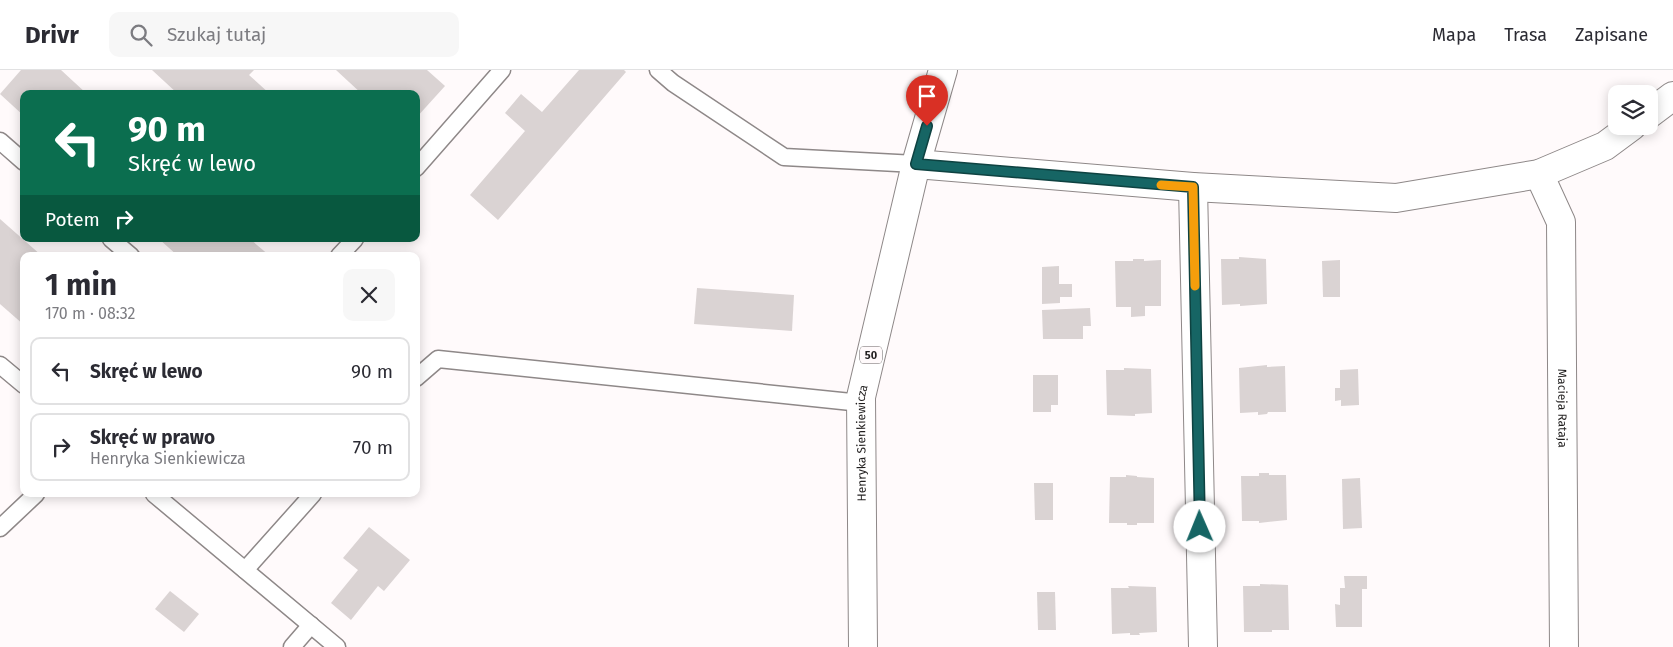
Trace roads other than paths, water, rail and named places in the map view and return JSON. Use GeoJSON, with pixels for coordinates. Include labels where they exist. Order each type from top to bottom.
{"type":"FeatureCollection","features":[{"type":"Feature","properties":{"kind":"street","name":"Henryka Sienkiewicza"},"geometry":{"type":"LineString","coordinates":[[863,647],[861,396],[916,164],[943,70]]}},
{"type":"Feature","properties":{"kind":"street"},"geometry":{"type":"LineString","coordinates":[[1658,107],[1673,96]]}},
{"type":"Feature","properties":{"kind":"street"},"geometry":{"type":"LineString","coordinates":[[916,164],[1193,187],[1396,198],[1539,174],[1605,146],[1620,135]]}},
{"type":"Feature","properties":{"kind":"street","name":"Macieja Rataja"},"geometry":{"type":"LineString","coordinates":[[1539,174],[1560,222],[1564,647]]}},
{"type":"Feature","properties":{"kind":"street"},"geometry":{"type":"LineString","coordinates":[[1193,187],[1203,647]]}},
{"type":"Feature","properties":{"kind":"lane"},"geometry":{"type":"LineString","coordinates":[[420,163],[502,70]]}},
{"type":"Feature","properties":{"kind":"lane"},"geometry":{"type":"LineString","coordinates":[[658,70],[673,83],[784,157],[916,164]]}},
{"type":"Feature","properties":{"kind":"lane"},"geometry":{"type":"LineString","coordinates":[[0,141],[20,158]]}},
{"type":"Feature","properties":{"kind":"lane"},"geometry":{"type":"LineString","coordinates":[[115,242],[126,252]]}},
{"type":"Feature","properties":{"kind":"lane"},"geometry":{"type":"LineString","coordinates":[[343,252],[352,242]]}},
{"type":"Feature","properties":{"kind":"lane"},"geometry":{"type":"LineString","coordinates":[[420,375],[438,359],[861,403]]}},
{"type":"Feature","properties":{"kind":"lane"},"geometry":{"type":"LineString","coordinates":[[0,365],[20,382]]}},
{"type":"Feature","properties":{"kind":"lane"},"geometry":{"type":"LineString","coordinates":[[0,528],[33,497]]}},
{"type":"Feature","properties":{"kind":"lane"},"geometry":{"type":"LineString","coordinates":[[158,497],[337,647]]}},
{"type":"Feature","properties":{"kind":"lane"},"geometry":{"type":"LineString","coordinates":[[245,570],[310,497]]}},
{"type":"Feature","properties":{"kind":"lane"},"geometry":{"type":"LineString","coordinates":[[292,647],[311,625]]}}]}
